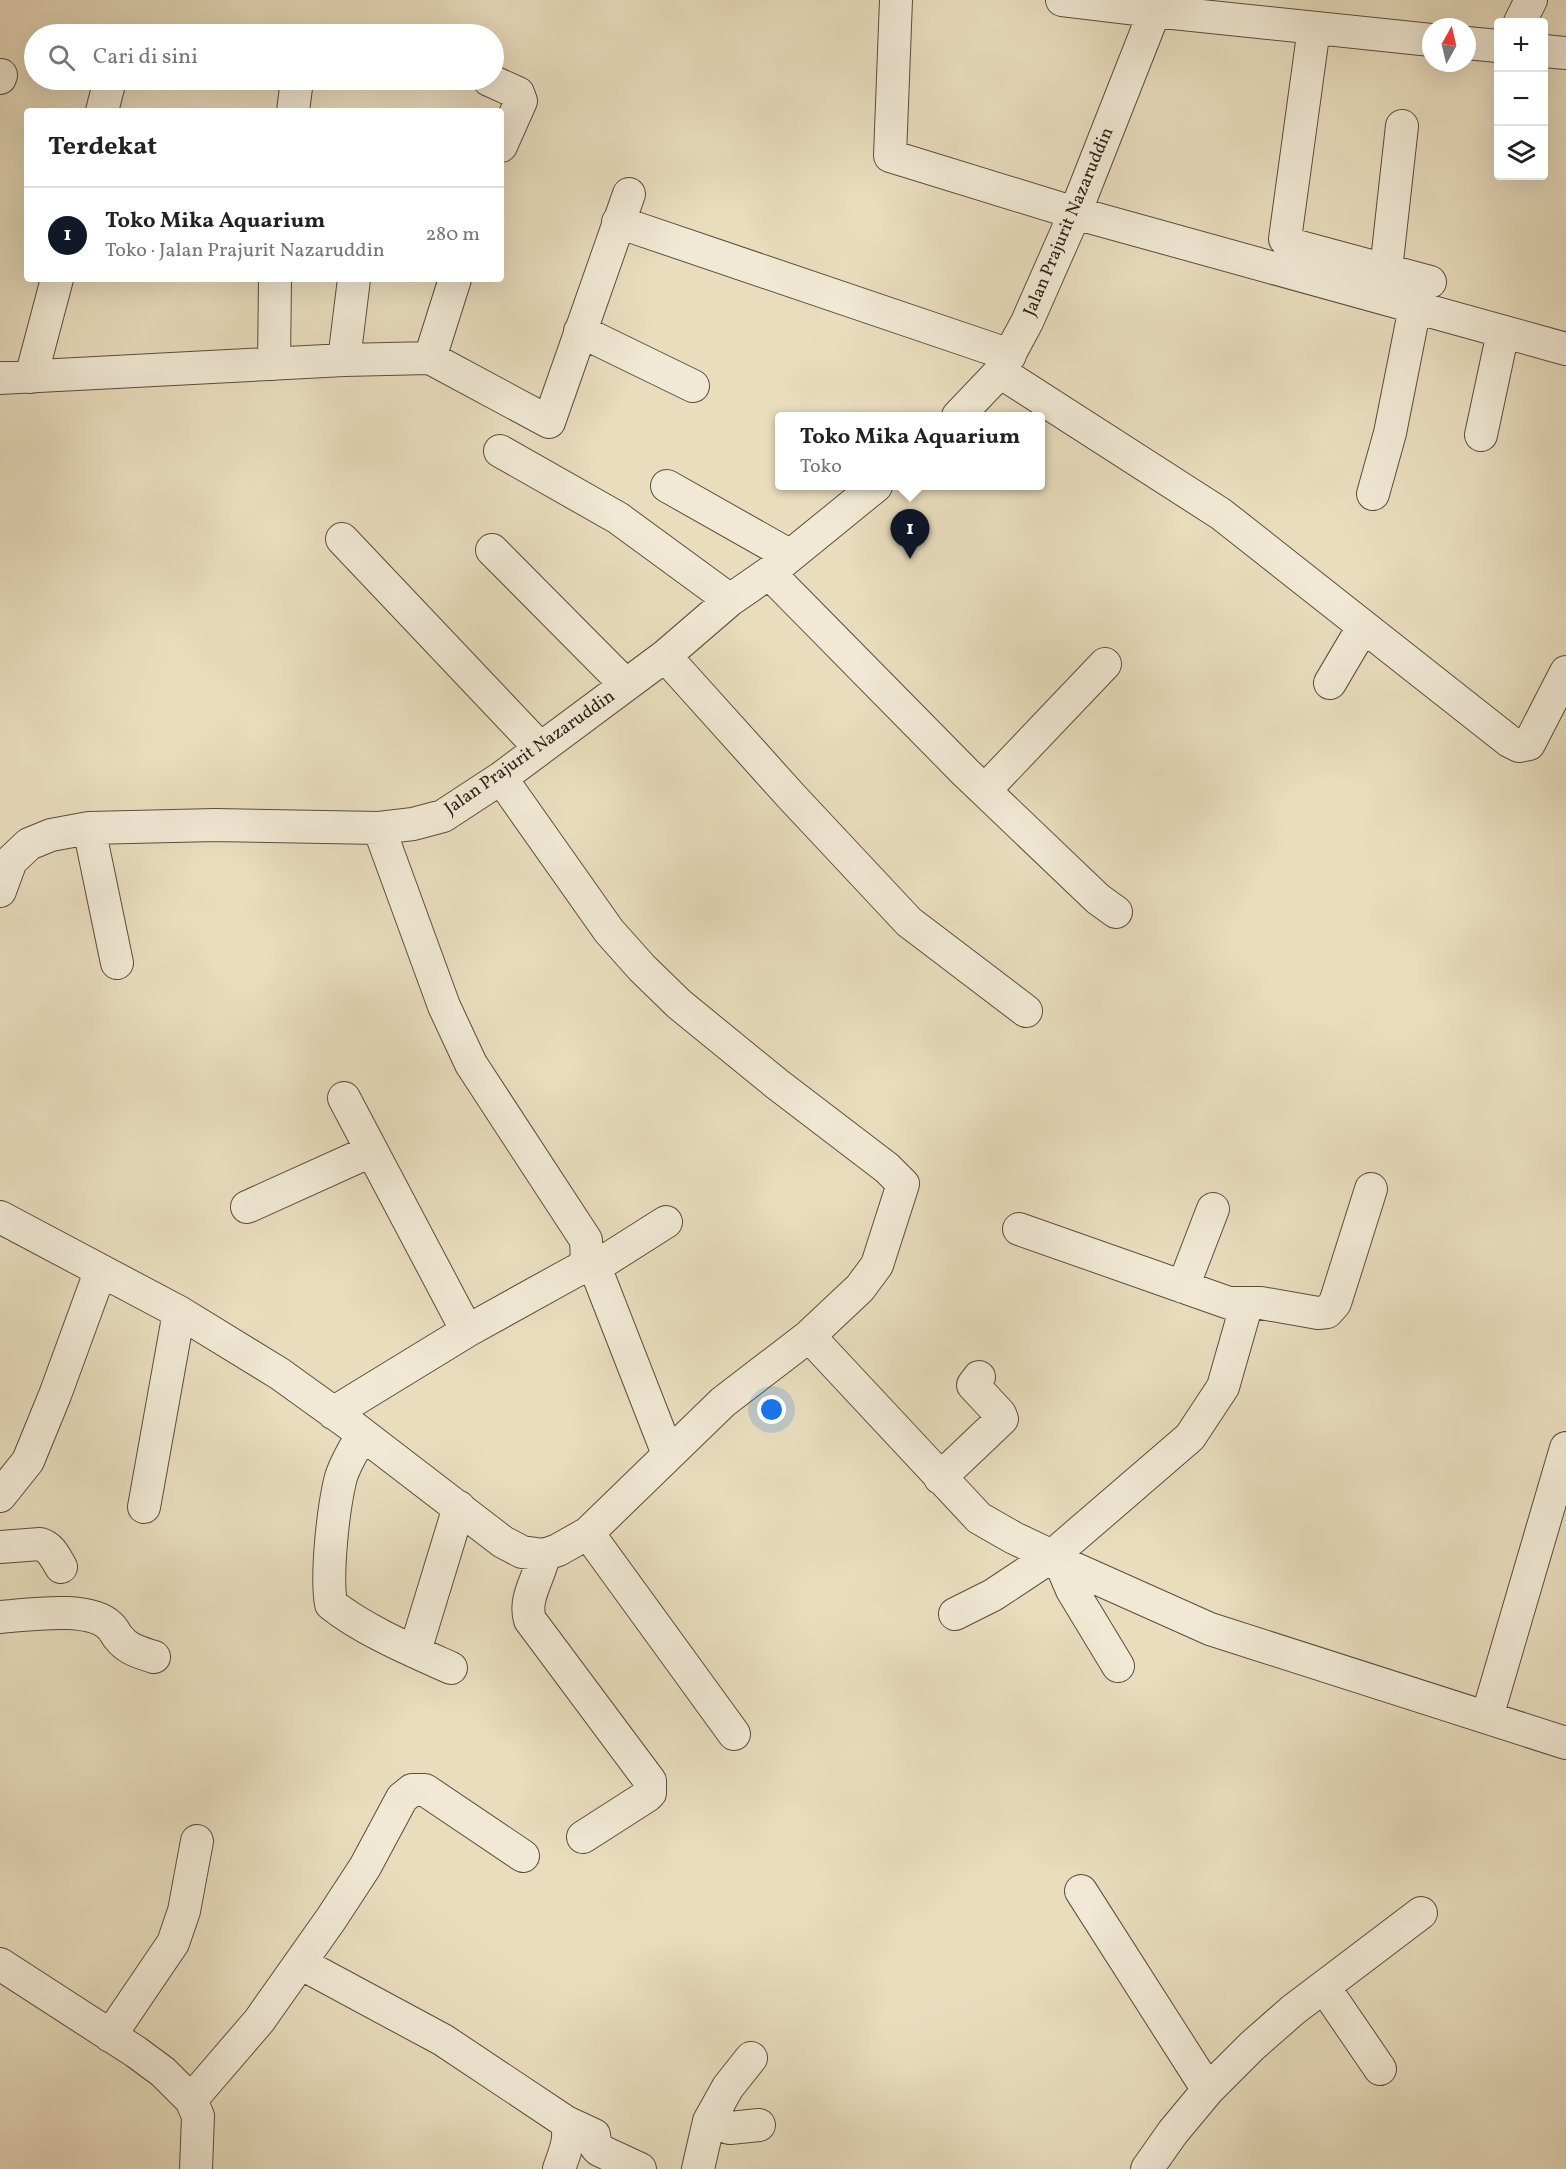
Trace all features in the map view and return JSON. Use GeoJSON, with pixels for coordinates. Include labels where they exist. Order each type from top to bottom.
{"type":"FeatureCollection","features":[{"type":"Feature","properties":{"kind":"street"},"geometry":{"type":"LineString","coordinates":[[896,0],[890,156],[1075,213],[1422,295]]}},
{"type":"Feature","properties":{"kind":"street"},"geometry":{"type":"LineString","coordinates":[[1062,0],[1156,6],[1314,28],[1422,39]]}},
{"type":"Feature","properties":{"kind":"street"},"geometry":{"type":"LineString","coordinates":[[1522,18],[1531,0]]}},
{"type":"Feature","properties":{"kind":"street","name":"Jalan Prajurit Nazaruddin"},"geometry":{"type":"LineString","coordinates":[[962,412],[1005,363],[1075,213],[1156,6]]}},
{"type":"Feature","properties":{"kind":"street"},"geometry":{"type":"LineString","coordinates":[[1314,28],[1285,239],[1289,244],[1386,270],[1422,295],[1503,332],[1566,349]]}},
{"type":"Feature","properties":{"kind":"street"},"geometry":{"type":"LineString","coordinates":[[1476,44],[1494,46]]}},
{"type":"Feature","properties":{"kind":"street"},"geometry":{"type":"LineString","coordinates":[[1548,51],[1566,53]]}},
{"type":"Feature","properties":{"kind":"street"},"geometry":{"type":"LineString","coordinates":[[504,87],[518,93],[521,101],[504,139]]}},
{"type":"Feature","properties":{"kind":"street"},"geometry":{"type":"LineString","coordinates":[[103,108],[107,90]]}},
{"type":"Feature","properties":{"kind":"street"},"geometry":{"type":"LineString","coordinates":[[293,108],[296,90]]}},
{"type":"Feature","properties":{"kind":"street"},"geometry":{"type":"LineString","coordinates":[[1386,270],[1402,126]]}},
{"type":"Feature","properties":{"kind":"street"},"geometry":{"type":"LineString","coordinates":[[0,378],[344,360],[430,358],[549,423],[624,208],[1005,363],[1221,514],[1509,741],[1520,746],[1529,744],[1566,672]]}},
{"type":"Feature","properties":{"kind":"street"},"geometry":{"type":"LineString","coordinates":[[31,377],[56,282]]}},
{"type":"Feature","properties":{"kind":"street"},"geometry":{"type":"LineString","coordinates":[[274,364],[275,282]]}},
{"type":"Feature","properties":{"kind":"street"},"geometry":{"type":"LineString","coordinates":[[344,360],[354,282]]}},
{"type":"Feature","properties":{"kind":"street"},"geometry":{"type":"LineString","coordinates":[[430,358],[454,282]]}},
{"type":"Feature","properties":{"kind":"street"},"geometry":{"type":"LineString","coordinates":[[1373,494],[1422,295]]}},
{"type":"Feature","properties":{"kind":"street"},"geometry":{"type":"LineString","coordinates":[[580,331],[693,386]]}},
{"type":"Feature","properties":{"kind":"street"},"geometry":{"type":"LineString","coordinates":[[1481,435],[1503,332]]}},
{"type":"Feature","properties":{"kind":"street"},"geometry":{"type":"LineString","coordinates":[[500,451],[618,518],[730,600]]}},
{"type":"Feature","properties":{"kind":"street"},"geometry":{"type":"LineString","coordinates":[[667,486],[779,564],[985,790],[1098,899],[1116,912]]}},
{"type":"Feature","properties":{"kind":"street","name":"Jalan Prajurit Nazaruddin"},"geometry":{"type":"LineString","coordinates":[[0,891],[11,861],[29,844],[51,835],[89,828],[215,825],[379,828],[413,824],[443,816],[501,778],[664,657],[730,600],[871,490]]}},
{"type":"Feature","properties":{"kind":"street"},"geometry":{"type":"LineString","coordinates":[[342,539],[540,748]]}},
{"type":"Feature","properties":{"kind":"street"},"geometry":{"type":"LineString","coordinates":[[492,550],[626,685]]}},
{"type":"Feature","properties":{"kind":"street"},"geometry":{"type":"LineString","coordinates":[[1330,683],[1363,627]]}},
{"type":"Feature","properties":{"kind":"street"},"geometry":{"type":"LineString","coordinates":[[664,657],[909,922],[1026,1011]]}},
{"type":"Feature","properties":{"kind":"street"},"geometry":{"type":"LineString","coordinates":[[985,790],[1105,664]]}},
{"type":"Feature","properties":{"kind":"street"},"geometry":{"type":"LineString","coordinates":[[0,1217],[179,1312],[280,1374],[503,1542],[522,1552],[544,1556],[558,1551],[588,1533],[723,1402],[809,1336],[860,1288],[877,1265],[903,1184],[887,1168],[777,1084],[688,1011],[642,968],[609,931],[501,778]]}},
{"type":"Feature","properties":{"kind":"street"},"geometry":{"type":"LineString","coordinates":[[89,828],[117,963]]}},
{"type":"Feature","properties":{"kind":"street"},"geometry":{"type":"LineString","coordinates":[[379,828],[444,1006],[471,1064],[586,1240],[591,1264],[668,1454]]}},
{"type":"Feature","properties":{"kind":"street"},"geometry":{"type":"LineString","coordinates":[[344,1098],[467,1331]]}},
{"type":"Feature","properties":{"kind":"street"},"geometry":{"type":"LineString","coordinates":[[247,1207],[371,1150]]}},
{"type":"Feature","properties":{"kind":"street"},"geometry":{"type":"LineString","coordinates":[[1019,1229],[1229,1303],[1261,1303],[1318,1313],[1327,1312],[1335,1303],[1371,1189]]}},
{"type":"Feature","properties":{"kind":"street"},"geometry":{"type":"LineString","coordinates":[[1183,1287],[1213,1209]]}},
{"type":"Feature","properties":{"kind":"street"},"geometry":{"type":"LineString","coordinates":[[333,1413],[467,1331],[666,1222]]}},
{"type":"Feature","properties":{"kind":"street"},"geometry":{"type":"LineString","coordinates":[[0,1496],[28,1461],[56,1395],[100,1272]]}},
{"type":"Feature","properties":{"kind":"street"},"geometry":{"type":"LineString","coordinates":[[954,1614],[1056,1559],[1190,1437],[1223,1387],[1247,1303]]}},
{"type":"Feature","properties":{"kind":"street"},"geometry":{"type":"LineString","coordinates":[[144,1507],[179,1312]]}},
{"type":"Feature","properties":{"kind":"street"},"geometry":{"type":"LineString","coordinates":[[809,1336],[980,1518],[1014,1538],[1210,1629],[1566,1743]]}},
{"type":"Feature","properties":{"kind":"street"},"geometry":{"type":"LineString","coordinates":[[940,1478],[1002,1419],[973,1385],[979,1377]]}},
{"type":"Feature","properties":{"kind":"street"},"geometry":{"type":"LineString","coordinates":[[362,1434],[340,1480],[333,1535],[329,1591],[331,1604],[343,1614],[451,1668]]}},
{"type":"Feature","properties":{"kind":"street"},"geometry":{"type":"LineString","coordinates":[[1487,1717],[1566,1448]]}},
{"type":"Feature","properties":{"kind":"street"},"geometry":{"type":"LineString","coordinates":[[415,1651],[459,1507]]}},
{"type":"Feature","properties":{"kind":"street"},"geometry":{"type":"LineString","coordinates":[[588,1533],[734,1734]]}},
{"type":"Feature","properties":{"kind":"street"},"geometry":{"type":"LineString","coordinates":[[0,1547],[45,1545],[61,1567]]}},
{"type":"Feature","properties":{"kind":"street"},"geometry":{"type":"LineString","coordinates":[[544,1556],[540,1574],[528,1602],[527,1611],[530,1620],[651,1781],[650,1792],[647,1796],[583,1836]]}},
{"type":"Feature","properties":{"kind":"street"},"geometry":{"type":"LineString","coordinates":[[1056,1559],[1118,1666]]}},
{"type":"Feature","properties":{"kind":"street"},"geometry":{"type":"LineString","coordinates":[[0,1617],[68,1612],[101,1620],[112,1626],[117,1637],[133,1652],[154,1657]]}},
{"type":"Feature","properties":{"kind":"street"},"geometry":{"type":"LineString","coordinates":[[191,2100],[259,2021],[365,1867],[402,1798],[412,1790],[425,1790],[523,1856]]}},
{"type":"Feature","properties":{"kind":"street"},"geometry":{"type":"LineString","coordinates":[[110,2036],[173,1943],[184,1911],[197,1841]]}},
{"type":"Feature","properties":{"kind":"street"},"geometry":{"type":"LineString","coordinates":[[1082,1891],[1208,2090]]}},
{"type":"Feature","properties":{"kind":"street"},"geometry":{"type":"LineString","coordinates":[[1147,2169],[1173,2132],[1208,2090],[1252,2046],[1324,1987],[1421,1913]]}},
{"type":"Feature","properties":{"kind":"street"},"geometry":{"type":"LineString","coordinates":[[300,1963],[443,2040],[566,2122],[594,2135],[596,2147],[599,2150],[640,2169]]}},
{"type":"Feature","properties":{"kind":"street"},"geometry":{"type":"LineString","coordinates":[[0,1964],[164,2072],[191,2100],[198,2116],[196,2169]]}},
{"type":"Feature","properties":{"kind":"street"},"geometry":{"type":"LineString","coordinates":[[1324,1987],[1380,2069]]}},
{"type":"Feature","properties":{"kind":"street"},"geometry":{"type":"LineString","coordinates":[[698,2169],[709,2121],[728,2087],[751,2058]]}},
{"type":"Feature","properties":{"kind":"street"},"geometry":{"type":"LineString","coordinates":[[709,2121],[730,2127],[759,2125]]}},
{"type":"Feature","properties":{"kind":"street"},"geometry":{"type":"LineString","coordinates":[[559,2169],[568,2139],[566,2122]]}},
{"type":"Feature","properties":{"kind":"place","name":"Toko Mika Aquarium"},"geometry":{"type":"Point","coordinates":[910,559]}}]}
